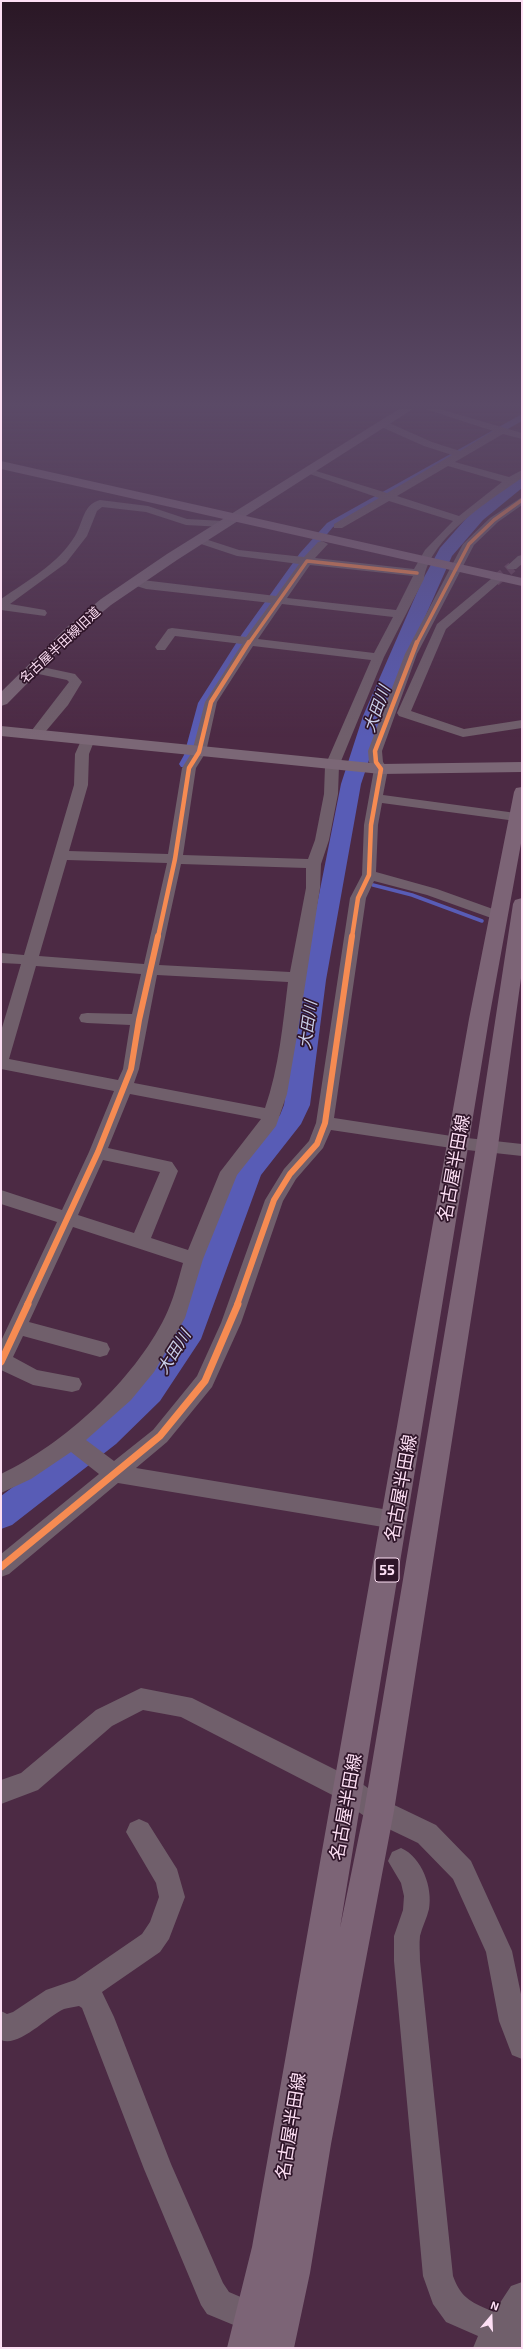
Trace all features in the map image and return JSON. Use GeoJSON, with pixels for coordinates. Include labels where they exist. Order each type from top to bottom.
{"type":"FeatureCollection","features":[{"type":"Feature","properties":{"kind":"highway"},"geometry":{"type":"LineString","coordinates":[[237,519],[425,558],[458,564],[517,571]]}},
{"type":"Feature","properties":{"kind":"highway"},"geometry":{"type":"LineString","coordinates":[[458,564],[522,582]]}},
{"type":"Feature","properties":{"kind":"main road","name":"名古屋半田線"},"geometry":{"type":"LineString","coordinates":[[275,2348],[292,2273],[314,2144],[379,1811],[487,1146],[510,1000],[516,915],[516,817],[522,792]]}},
{"type":"Feature","properties":{"kind":"main road","name":"名古屋半田線"},"geometry":{"type":"LineString","coordinates":[[246,2348],[270,2247],[458,1143],[516,915]]}},
{"type":"Feature","properties":{"kind":"street"},"geometry":{"type":"LineString","coordinates":[[1,606],[62,561],[81,536],[88,519]]}},
{"type":"Feature","properties":{"kind":"street"},"geometry":{"type":"LineString","coordinates":[[176,519],[186,522],[227,519]]}},
{"type":"Feature","properties":{"kind":"street","name":"名古屋半田線旧道"},"geometry":{"type":"LineString","coordinates":[[1,702],[72,630],[134,582],[233,519]]}},
{"type":"Feature","properties":{"kind":"street"},"geometry":{"type":"LineString","coordinates":[[338,526],[350,519]]}},
{"type":"Feature","properties":{"kind":"street"},"geometry":{"type":"LineString","coordinates":[[1,1484],[24,1473],[71,1440],[124,1394],[147,1366],[175,1318],[194,1259],[229,1172],[266,1126],[278,1094],[292,1018],[297,977],[302,958],[314,864],[322,840],[332,794],[336,766],[378,657],[418,579],[417,573],[425,558],[443,537],[461,520],[457,519]]}},
{"type":"Feature","properties":{"kind":"street"},"geometry":{"type":"LineString","coordinates":[[1,1567],[160,1436],[205,1381],[231,1323],[274,1200],[290,1174],[317,1144],[325,1123],[358,898],[369,875],[370,825],[376,798],[374,769],[376,762],[375,751],[411,654],[446,585],[469,544],[481,531],[503,519]]}},
{"type":"Feature","properties":{"kind":"street"},"geometry":{"type":"LineString","coordinates":[[443,537],[466,542]]}},
{"type":"Feature","properties":{"kind":"street"},"geometry":{"type":"LineString","coordinates":[[199,540],[237,553],[417,573]]}},
{"type":"Feature","properties":{"kind":"street"},"geometry":{"type":"LineString","coordinates":[[72,1384],[33,1377],[2,1361],[98,1152],[125,1088],[131,1069],[139,1020],[152,970],[175,859],[189,768],[199,752],[211,702],[250,641],[307,561],[322,544]]}},
{"type":"Feature","properties":{"kind":"street"},"geometry":{"type":"LineString","coordinates":[[517,571],[522,558]]}},
{"type":"Feature","properties":{"kind":"street"},"geometry":{"type":"LineString","coordinates":[[495,581],[441,627],[404,713],[463,733],[522,724]]}},
{"type":"Feature","properties":{"kind":"street"},"geometry":{"type":"LineString","coordinates":[[134,582],[146,585],[400,614]]}},
{"type":"Feature","properties":{"kind":"street"},"geometry":{"type":"LineString","coordinates":[[1,606],[41,613]]}},
{"type":"Feature","properties":{"kind":"street"},"geometry":{"type":"LineString","coordinates":[[161,647],[172,632],[378,657]]}},
{"type":"Feature","properties":{"kind":"street"},"geometry":{"type":"LineString","coordinates":[[33,669],[71,677],[76,682],[63,702],[36,734]]}},
{"type":"Feature","properties":{"kind":"street"},"geometry":{"type":"LineString","coordinates":[[1,731],[374,769],[522,767]]}},
{"type":"Feature","properties":{"kind":"street"},"geometry":{"type":"LineString","coordinates":[[1,1059],[81,785],[82,754],[88,739]]}},
{"type":"Feature","properties":{"kind":"street"},"geometry":{"type":"LineString","coordinates":[[376,798],[516,817]]}},
{"type":"Feature","properties":{"kind":"street"},"geometry":{"type":"LineString","coordinates":[[61,855],[314,864]]}},
{"type":"Feature","properties":{"kind":"street"},"geometry":{"type":"LineString","coordinates":[[369,875],[516,915]]}},
{"type":"Feature","properties":{"kind":"street"},"geometry":{"type":"LineString","coordinates":[[1,958],[152,970],[297,977]]}},
{"type":"Feature","properties":{"kind":"street"},"geometry":{"type":"LineString","coordinates":[[87,1018],[139,1020]]}},
{"type":"Feature","properties":{"kind":"street"},"geometry":{"type":"LineString","coordinates":[[1,1063],[125,1088],[271,1114]]}},
{"type":"Feature","properties":{"kind":"street"},"geometry":{"type":"LineString","coordinates":[[325,1123],[458,1143],[522,1150]]}},
{"type":"Feature","properties":{"kind":"street"},"geometry":{"type":"LineString","coordinates":[[98,1152],[166,1167],[169,1171],[140,1242]]}},
{"type":"Feature","properties":{"kind":"street"},"geometry":{"type":"LineString","coordinates":[[1,1197],[194,1259]]}},
{"type":"Feature","properties":{"kind":"street"},"geometry":{"type":"LineString","coordinates":[[17,1326],[41,1335],[100,1349]]}},
{"type":"Feature","properties":{"kind":"street"},"geometry":{"type":"LineString","coordinates":[[71,1440],[115,1474],[395,1520]]}},
{"type":"Feature","properties":{"kind":"street"},"geometry":{"type":"LineString","coordinates":[[1,1792],[29,1782],[104,1718],[141,1698],[184,1706],[349,1790],[379,1811],[427,1834],[462,1870],[499,1951],[512,2021],[522,2045]]}},
{"type":"Feature","properties":{"kind":"street"},"geometry":{"type":"LineString","coordinates":[[1,2025],[4,2028],[19,2025],[56,1999],[83,1992],[86,1987],[151,1943],[160,1930],[172,1897],[168,1878],[139,1832]]}},
{"type":"Feature","properties":{"kind":"street"},"geometry":{"type":"LineString","coordinates":[[401,1861],[412,1877],[417,1896],[416,1910],[407,1936],[407,1961],[438,2276],[444,2293],[457,2311],[476,2321],[503,2339],[522,2297]]}},
{"type":"Feature","properties":{"kind":"street"},"geometry":{"type":"LineString","coordinates":[[83,1992],[91,1999],[100,2017],[158,2168],[212,2294],[218,2303],[253,2318]]}},
{"type":"Feature","properties":{"kind":"waterway"},"geometry":{"type":"LineString","coordinates":[[185,764],[190,755],[204,703],[246,636],[304,555],[330,525],[341,519]]}},
{"type":"Feature","properties":{"kind":"waterway","name":"大田川"},"geometry":{"type":"LineString","coordinates":[[1,1515],[105,1435],[149,1392],[186,1339],[249,1171],[292,1118],[297,1105],[314,980],[351,784],[365,738],[400,650],[435,572],[448,548],[475,519]]}},
{"type":"Feature","properties":{"kind":"waterway"},"geometry":{"type":"LineString","coordinates":[[373,885],[412,895],[482,921]]}},
{"type":"Feature","properties":{"kind":"tunnel"},"geometry":{"type":"LineString","coordinates":[[495,581],[512,567]]}},
{"type":"Feature","properties":{"kind":"cycle path"},"geometry":{"type":"LineString","coordinates":[[1,1567],[160,1436],[205,1381],[231,1323],[274,1200],[290,1174],[317,1144],[325,1123],[358,898],[369,875],[371,825],[381,769],[376,762],[375,751],[411,654],[446,585],[456,571],[469,544],[496,519]]}},
{"type":"Feature","properties":{"kind":"cycle path"},"geometry":{"type":"LineString","coordinates":[[1,1362],[98,1152],[131,1069],[139,1020],[175,859],[189,768],[199,752],[211,702],[250,641],[307,561],[417,573]]}}]}
